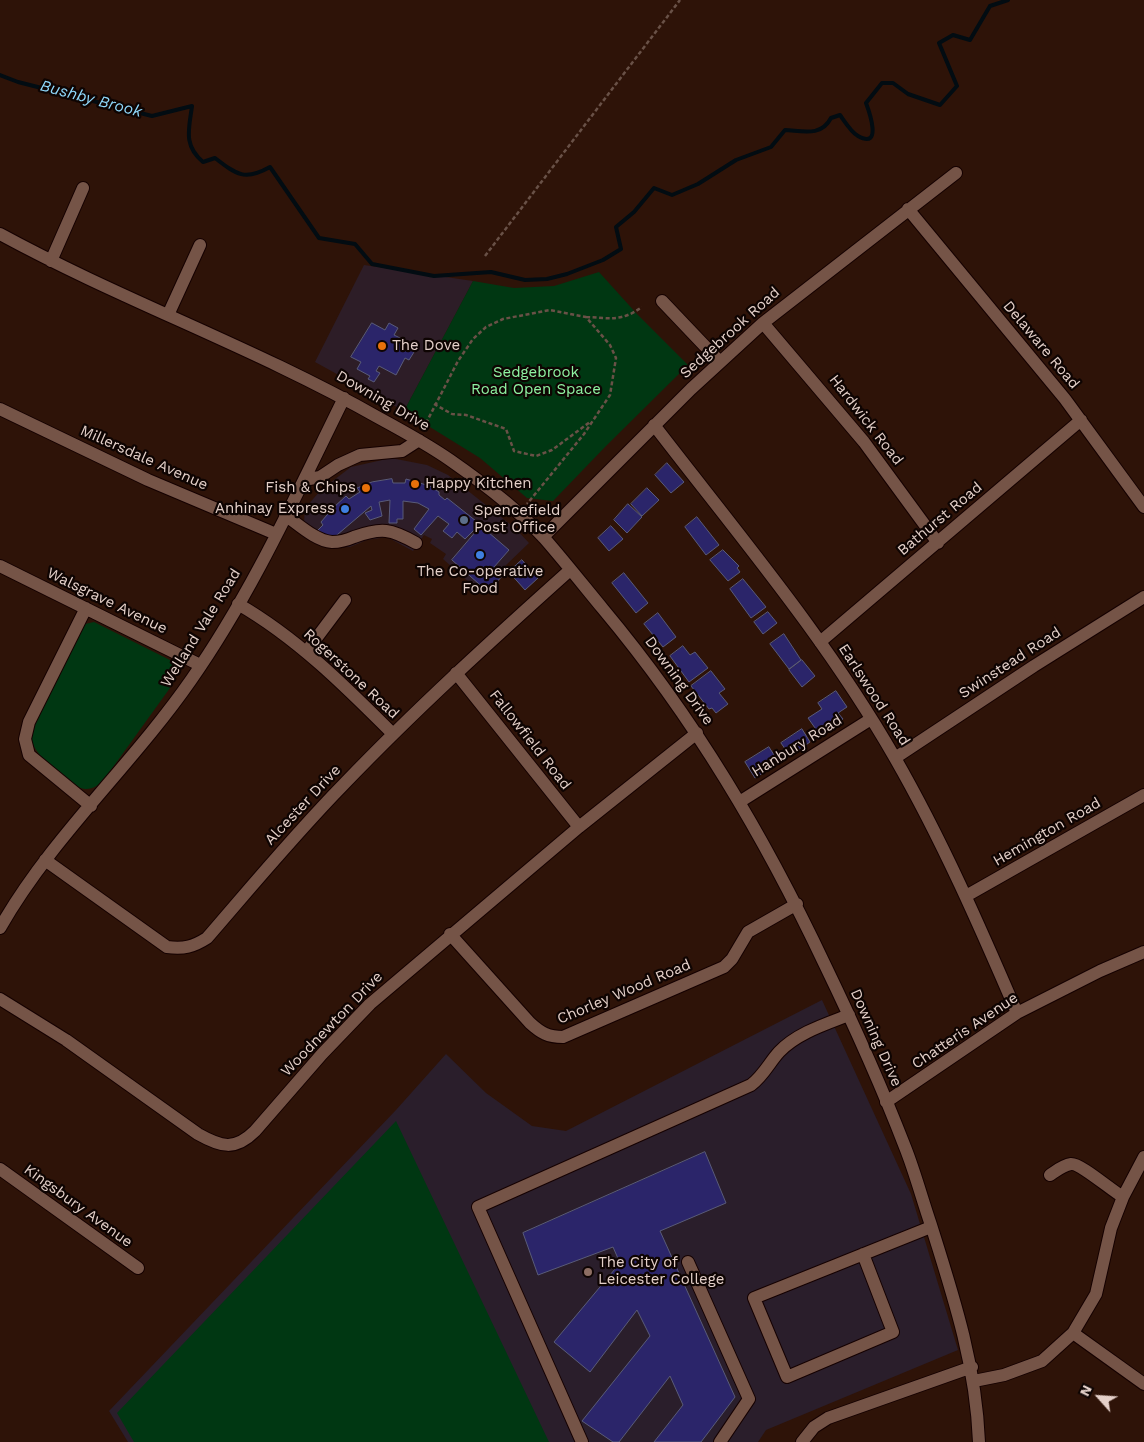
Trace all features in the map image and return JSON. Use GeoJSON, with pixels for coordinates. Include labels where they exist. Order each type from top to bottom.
{"type":"FeatureCollection","features":[{"type":"Feature","properties":{"kind":"street","name":"Sedgebrook Road"},"geometry":{"type":"LineString","coordinates":[[543,537],[654,425],[763,322],[956,173]]}},
{"type":"Feature","properties":{"kind":"street"},"geometry":{"type":"LineString","coordinates":[[51,261],[83,188]]}},
{"type":"Feature","properties":{"kind":"street","name":"Delaware Road"},"geometry":{"type":"LineString","coordinates":[[908,209],[1081,420],[1144,507]]}},
{"type":"Feature","properties":{"kind":"street","name":"Downing Drive"},"geometry":{"type":"LineString","coordinates":[[0,234],[51,261],[251,351],[344,398],[419,440],[481,483],[543,537],[626,637],[697,733],[741,801],[797,904],[849,1015],[906,1150],[961,1321],[972,1367],[979,1442]]}},
{"type":"Feature","properties":{"kind":"street"},"geometry":{"type":"LineString","coordinates":[[168,315],[200,245]]}},
{"type":"Feature","properties":{"kind":"street"},"geometry":{"type":"LineString","coordinates":[[662,301],[720,362]]}},
{"type":"Feature","properties":{"kind":"street","name":"Hardwick Road"},"geometry":{"type":"LineString","coordinates":[[763,322],[864,442],[938,542]]}},
{"type":"Feature","properties":{"kind":"street","name":"Welland Vale Road"},"geometry":{"type":"LineString","coordinates":[[1,926],[46,860],[91,806],[200,665],[238,604],[276,534],[344,398]]}},
{"type":"Feature","properties":{"kind":"street","name":"Millersdale Avenue"},"geometry":{"type":"LineString","coordinates":[[0,409],[148,480],[276,534]]}},
{"type":"Feature","properties":{"kind":"street","name":"Bathurst Road"},"geometry":{"type":"LineString","coordinates":[[820,642],[1081,420]]}},
{"type":"Feature","properties":{"kind":"street","name":"Earlswood Road"},"geometry":{"type":"LineString","coordinates":[[654,425],[820,642],[896,758],[966,896],[1017,1013]]}},
{"type":"Feature","properties":{"kind":"street"},"geometry":{"type":"LineString","coordinates":[[304,480],[320,477],[338,465],[360,455],[402,451],[419,440]]}},
{"type":"Feature","properties":{"kind":"street"},"geometry":{"type":"LineString","coordinates":[[285,516],[319,537],[331,542],[342,541],[380,530],[390,531],[416,543]]}},
{"type":"Feature","properties":{"kind":"street","name":"Walsgrave Avenue"},"geometry":{"type":"LineString","coordinates":[[0,566],[200,665]]}},
{"type":"Feature","properties":{"kind":"street","name":"Alcester Drive"},"geometry":{"type":"LineString","coordinates":[[46,860],[167,947],[184,949],[196,946],[207,938],[329,800],[393,734],[456,673],[570,570]]}},
{"type":"Feature","properties":{"kind":"street","name":"Swinstead Road"},"geometry":{"type":"LineString","coordinates":[[896,758],[1042,661],[1143,599]]}},
{"type":"Feature","properties":{"kind":"street"},"geometry":{"type":"LineString","coordinates":[[306,652],[345,600]]}},
{"type":"Feature","properties":{"kind":"street","name":"Rogerstone Road"},"geometry":{"type":"LineString","coordinates":[[238,604],[258,616],[306,652],[347,688],[393,734]]}},
{"type":"Feature","properties":{"kind":"street"},"geometry":{"type":"LineString","coordinates":[[86,608],[29,722],[25,739],[29,755],[91,806]]}},
{"type":"Feature","properties":{"kind":"street","name":"Fallowfield Road"},"geometry":{"type":"LineString","coordinates":[[456,673],[579,827]]}},
{"type":"Feature","properties":{"kind":"street","name":"Hanbury Road"},"geometry":{"type":"LineString","coordinates":[[741,801],[871,719]]}},
{"type":"Feature","properties":{"kind":"street","name":"Woodnewton Drive"},"geometry":{"type":"LineString","coordinates":[[0,999],[66,1040],[198,1134],[212,1142],[225,1146],[246,1140],[363,1011],[450,934],[579,827],[697,733]]}},
{"type":"Feature","properties":{"kind":"street","name":"Hemington Road"},"geometry":{"type":"LineString","coordinates":[[966,896],[1144,795]]}},
{"type":"Feature","properties":{"kind":"street","name":"Chorley Wood Road"},"geometry":{"type":"LineString","coordinates":[[450,934],[530,1023],[540,1032],[552,1037],[563,1037],[724,967],[732,959],[748,932],[797,904]]}},
{"type":"Feature","properties":{"kind":"street","name":"Chatteris Avenue"},"geometry":{"type":"LineString","coordinates":[[886,1102],[1017,1013],[1100,971],[1144,952]]}},
{"type":"Feature","properties":{"kind":"street"},"geometry":{"type":"LineString","coordinates":[[582,1442],[478,1207],[743,1089],[762,1076],[779,1052],[794,1040],[849,1015]]}},
{"type":"Feature","properties":{"kind":"street"},"geometry":{"type":"LineString","coordinates":[[974,1381],[1004,1374],[1042,1361],[1073,1334],[1096,1294],[1108,1237],[1123,1196],[1144,1157]]}},
{"type":"Feature","properties":{"kind":"street"},"geometry":{"type":"LineString","coordinates":[[1050,1175],[1062,1166],[1072,1163],[1081,1166],[1109,1189],[1123,1196]]}},
{"type":"Feature","properties":{"kind":"street","name":"Kingsbury Avenue"},"geometry":{"type":"LineString","coordinates":[[0,1169],[138,1268]]}},
{"type":"Feature","properties":{"kind":"street"},"geometry":{"type":"LineString","coordinates":[[862,1254],[893,1332],[787,1377],[754,1298],[862,1254],[931,1227]]}},
{"type":"Feature","properties":{"kind":"street"},"geometry":{"type":"LineString","coordinates":[[688,1262],[749,1399],[720,1442]]}},
{"type":"Feature","properties":{"kind":"street"},"geometry":{"type":"LineString","coordinates":[[1073,1334],[1144,1384]]}},
{"type":"Feature","properties":{"kind":"street"},"geometry":{"type":"LineString","coordinates":[[802,1442],[814,1427],[828,1418],[972,1367]]}},
{"type":"Feature","properties":{"kind":"path"},"geometry":{"type":"LineString","coordinates":[[486,256],[680,0]]}},
{"type":"Feature","properties":{"kind":"path"},"geometry":{"type":"LineString","coordinates":[[419,440],[434,404],[458,361],[472,339],[486,327],[503,319],[550,310],[586,317],[618,319],[629,316],[642,307]]}},
{"type":"Feature","properties":{"kind":"path"},"geometry":{"type":"LineString","coordinates":[[519,515],[594,420],[610,395],[616,358],[610,345],[586,317]]}},
{"type":"Feature","properties":{"kind":"path"},"geometry":{"type":"LineString","coordinates":[[434,404],[452,414],[466,415],[506,429],[514,451],[536,456],[552,450],[594,420]]}},
{"type":"Feature","properties":{"kind":"shaded area"},"geometry":{"type":"Polygon","coordinates":[[[364,265],[473,281],[404,411],[315,362],[364,265]]]}},
{"type":"Feature","properties":{"kind":"shaded area"},"geometry":{"type":"Polygon","coordinates":[[[391,458],[427,465],[448,475],[515,528],[529,543],[479,591],[443,559],[446,554],[430,543],[432,539],[424,535],[413,551],[387,537],[367,540],[350,547],[328,548],[303,537],[305,508],[322,489],[351,467],[391,458]]]}},
{"type":"Feature","properties":{"kind":"shaded area","name":"The City of Leicester College"},"geometry":{"type":"Polygon","coordinates":[[[822,1000],[911,1194],[958,1350],[766,1430],[758,1442],[128,1442],[109,1411],[396,1110],[446,1054],[486,1093],[532,1126],[566,1131],[822,1000]]]}},
{"type":"Feature","properties":{"kind":"green space","name":"Sedgebrook Road Open Space"},"geometry":{"type":"Polygon","coordinates":[[[599,272],[637,314],[688,365],[553,501],[527,498],[480,458],[404,411],[473,281],[514,288],[554,286],[599,272]]]}},
{"type":"Feature","properties":{"kind":"green space"},"geometry":{"type":"Polygon","coordinates":[[[94,622],[170,660],[174,674],[170,688],[103,781],[94,788],[86,789],[72,784],[54,770],[38,753],[33,745],[31,736],[33,724],[85,624],[94,622]]]}},
{"type":"Feature","properties":{"kind":"green space"},"geometry":{"type":"Polygon","coordinates":[[[396,1121],[549,1442],[134,1442],[117,1413],[396,1121]]]}},
{"type":"Feature","properties":{"kind":"building"},"geometry":{"type":"Polygon","coordinates":[[[372,323],[385,330],[389,323],[398,328],[394,335],[412,344],[414,352],[409,360],[405,358],[396,375],[379,366],[376,371],[380,373],[374,382],[368,379],[370,376],[357,369],[361,362],[351,357],[372,323]]]}},
{"type":"Feature","properties":{"kind":"building"},"geometry":{"type":"Polygon","coordinates":[[[667,463],[684,482],[671,493],[655,475],[667,463]]]}},
{"type":"Feature","properties":{"kind":"building"},"geometry":{"type":"Polygon","coordinates":[[[392,479],[393,483],[405,483],[406,479],[430,486],[439,492],[439,495],[445,500],[447,498],[476,521],[474,524],[477,527],[465,539],[457,532],[452,538],[443,531],[449,524],[438,516],[421,535],[414,529],[429,509],[418,503],[403,501],[403,519],[397,519],[397,523],[389,523],[390,500],[379,502],[382,516],[370,520],[365,513],[372,510],[371,506],[331,540],[318,530],[323,525],[321,522],[346,496],[349,499],[360,492],[357,488],[372,482],[392,479]]]}},
{"type":"Feature","properties":{"kind":"building"},"geometry":{"type":"Polygon","coordinates":[[[647,488],[659,500],[642,516],[631,504],[647,488]]]}},
{"type":"Feature","properties":{"kind":"building"},"geometry":{"type":"Polygon","coordinates":[[[628,504],[642,517],[627,533],[614,520],[628,504]]]}},
{"type":"Feature","properties":{"kind":"building"},"geometry":{"type":"Polygon","coordinates":[[[697,517],[719,545],[706,555],[685,527],[697,517]]]}},
{"type":"Feature","properties":{"kind":"building","name":"The Co-operative Food"},"geometry":{"type":"Polygon","coordinates":[[[481,526],[509,550],[494,567],[503,575],[488,592],[452,560],[481,526]]]}},
{"type":"Feature","properties":{"kind":"building"},"geometry":{"type":"Polygon","coordinates":[[[611,526],[623,539],[609,551],[598,538],[611,526]]]}},
{"type":"Feature","properties":{"kind":"building"},"geometry":{"type":"Polygon","coordinates":[[[723,550],[739,566],[737,568],[740,572],[728,581],[710,560],[723,550]]]}},
{"type":"Feature","properties":{"kind":"building"},"geometry":{"type":"Polygon","coordinates":[[[522,560],[538,578],[525,590],[509,572],[522,560]]]}},
{"type":"Feature","properties":{"kind":"building"},"geometry":{"type":"Polygon","coordinates":[[[624,573],[648,603],[636,613],[612,583],[624,573]]]}},
{"type":"Feature","properties":{"kind":"building"},"geometry":{"type":"Polygon","coordinates":[[[743,579],[766,607],[751,618],[730,589],[743,579]]]}},
{"type":"Feature","properties":{"kind":"building"},"geometry":{"type":"Polygon","coordinates":[[[768,612],[777,623],[763,634],[754,622],[768,612]]]}},
{"type":"Feature","properties":{"kind":"building"},"geometry":{"type":"Polygon","coordinates":[[[658,613],[676,637],[663,647],[644,624],[658,613]]]}},
{"type":"Feature","properties":{"kind":"building"},"geometry":{"type":"Polygon","coordinates":[[[784,634],[801,660],[789,669],[770,644],[784,634]]]}},
{"type":"Feature","properties":{"kind":"building"},"geometry":{"type":"Polygon","coordinates":[[[683,646],[690,655],[695,652],[708,668],[689,682],[670,656],[683,646]]]}},
{"type":"Feature","properties":{"kind":"building"},"geometry":{"type":"Polygon","coordinates":[[[802,660],[815,676],[802,687],[789,670],[802,660]]]}},
{"type":"Feature","properties":{"kind":"building"},"geometry":{"type":"Polygon","coordinates":[[[711,671],[725,689],[719,693],[728,704],[716,713],[712,708],[709,709],[691,686],[711,671]]]}},
{"type":"Feature","properties":{"kind":"building"},"geometry":{"type":"Polygon","coordinates":[[[836,691],[847,707],[838,713],[843,719],[820,735],[808,718],[822,709],[818,703],[836,691]]]}},
{"type":"Feature","properties":{"kind":"building"},"geometry":{"type":"Polygon","coordinates":[[[802,729],[810,742],[790,756],[781,743],[802,729]]]}},
{"type":"Feature","properties":{"kind":"building"},"geometry":{"type":"Polygon","coordinates":[[[769,747],[779,763],[755,778],[745,762],[769,747]]]}},
{"type":"Feature","properties":{"kind":"building"},"geometry":{"type":"Polygon","coordinates":[[[705,1152],[726,1203],[660,1231],[735,1397],[701,1442],[654,1442],[683,1405],[670,1376],[619,1442],[613,1442],[582,1421],[650,1336],[637,1310],[590,1372],[554,1342],[620,1263],[613,1247],[538,1275],[523,1233],[705,1152]]]}},
{"type":"Feature","properties":{"kind":"waterway","name":"Bushby Brook"},"geometry":{"type":"LineString","coordinates":[[0,75],[18,82],[152,116],[192,106],[189,129],[190,143],[192,149],[203,162],[215,158],[229,169],[247,175],[270,167],[319,238],[355,244],[372,264],[434,276],[491,272],[525,280],[547,279],[567,274],[603,260],[621,249],[616,227],[634,212],[654,188],[672,195],[698,184],[736,160],[771,147],[785,130],[811,132],[822,128],[831,118],[840,115],[855,134],[866,139],[870,138],[873,128],[866,103],[882,83],[893,83],[908,94],[940,105],[957,86],[939,43],[953,35],[970,40],[990,6],[1008,0]]}},
{"type":"Feature","properties":{"kind":"place","name":"The Dove"},"geometry":{"type":"Point","coordinates":[382,346]}},
{"type":"Feature","properties":{"kind":"place","name":"Happy Kitchen"},"geometry":{"type":"Point","coordinates":[415,484]}},
{"type":"Feature","properties":{"kind":"place","name":"Fish & Chips"},"geometry":{"type":"Point","coordinates":[366,488]}},
{"type":"Feature","properties":{"kind":"place","name":"Anhinay Express"},"geometry":{"type":"Point","coordinates":[345,509]}},
{"type":"Feature","properties":{"kind":"place","name":"Spencefield Post Office"},"geometry":{"type":"Point","coordinates":[464,520]}},
{"type":"Feature","properties":{"kind":"place","name":"The Co-operative Food"},"geometry":{"type":"Point","coordinates":[480,555]}},
{"type":"Feature","properties":{"kind":"place","name":"The City of Leicester College"},"geometry":{"type":"Point","coordinates":[588,1272]}}]}
